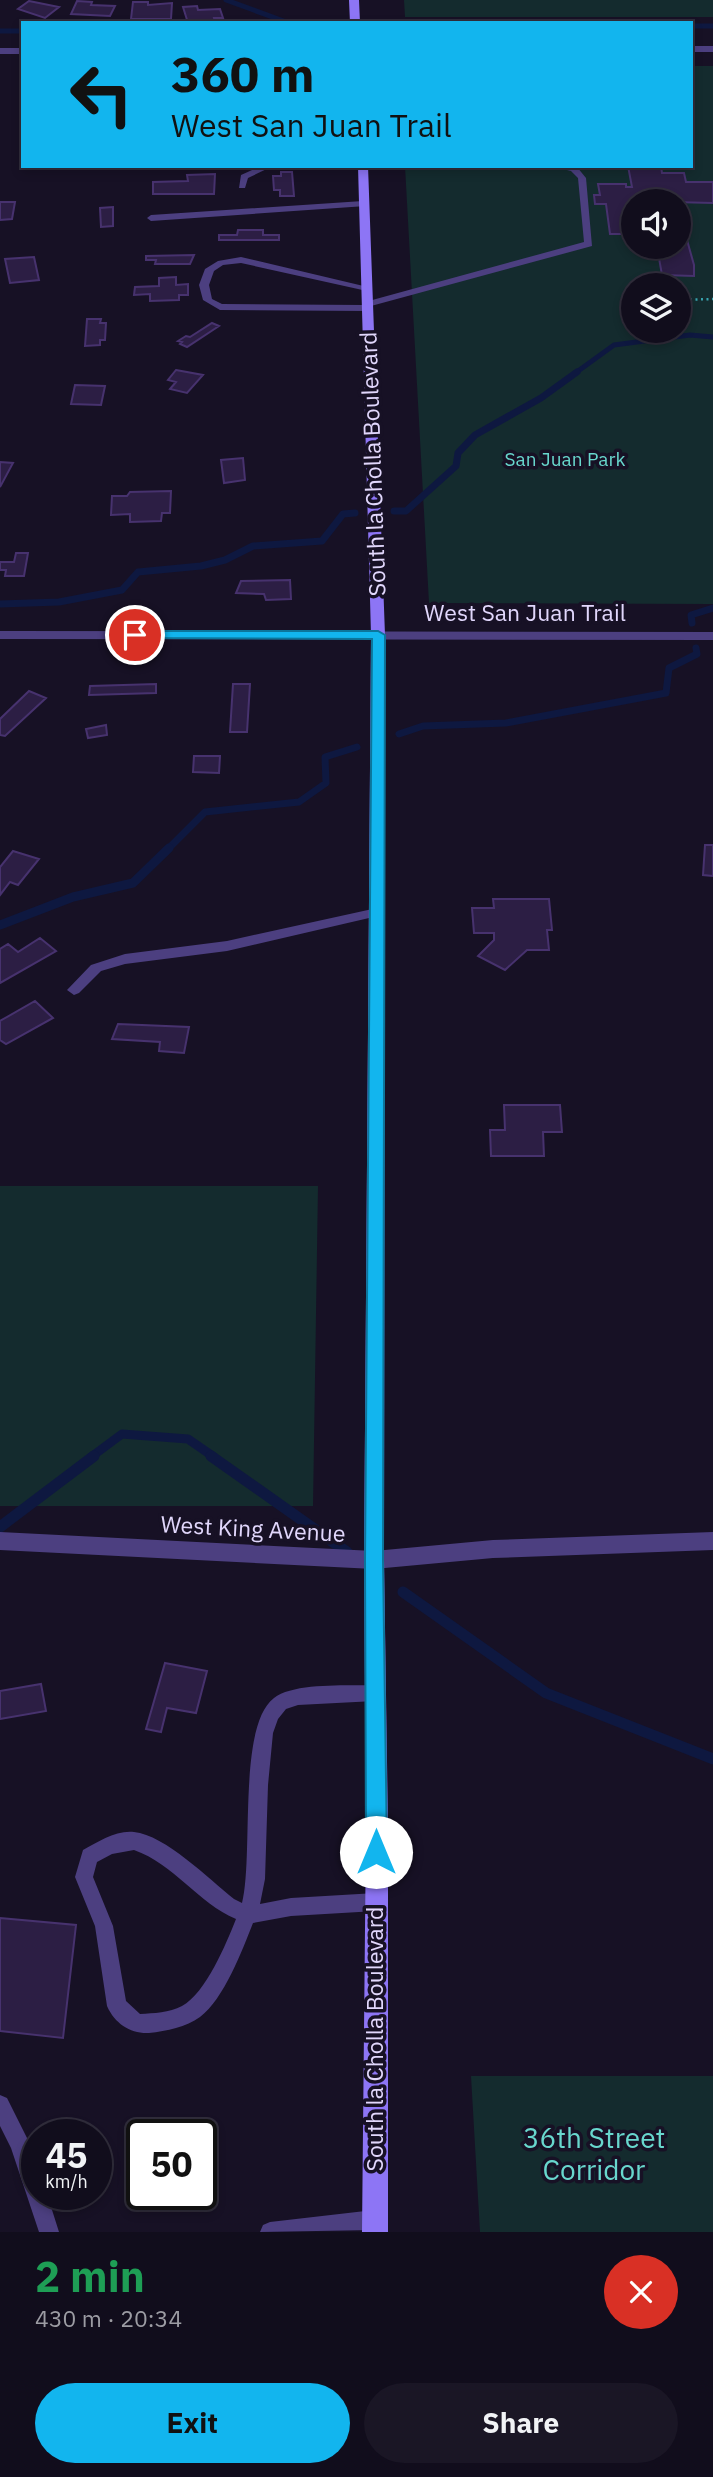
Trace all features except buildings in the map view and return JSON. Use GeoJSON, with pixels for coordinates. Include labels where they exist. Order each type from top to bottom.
{"type":"FeatureCollection","features":[{"type":"Feature","properties":{"kind":"main road"},"geometry":{"type":"LineString","coordinates":[[354,0],[355,21]]}},
{"type":"Feature","properties":{"kind":"main road","name":"South la Cholla Boulevard"},"geometry":{"type":"LineString","coordinates":[[363,168],[378,635],[374,2226]]}},
{"type":"Feature","properties":{"kind":"street"},"geometry":{"type":"LineString","coordinates":[[693,49],[713,49]]}},
{"type":"Feature","properties":{"kind":"street"},"geometry":{"type":"LineString","coordinates":[[0,51],[21,51]]}},
{"type":"Feature","properties":{"kind":"street","name":"West San Juan Trail"},"geometry":{"type":"LineString","coordinates":[[0,635],[713,636]]}},
{"type":"Feature","properties":{"kind":"street","name":"West King Avenue"},"geometry":{"type":"LineString","coordinates":[[0,1541],[374,1560],[493,1549],[713,1541]]}},
{"type":"Feature","properties":{"kind":"lane"},"geometry":{"type":"LineString","coordinates":[[242,186],[244,177],[264,168]]}},
{"type":"Feature","properties":{"kind":"lane"},"geometry":{"type":"LineString","coordinates":[[367,288],[241,260],[221,263],[210,269],[204,285],[208,300],[220,307],[368,306],[589,244],[582,178],[574,169],[568,168]]}},
{"type":"Feature","properties":{"kind":"lane"},"geometry":{"type":"LineString","coordinates":[[151,218],[363,204]]}},
{"type":"Feature","properties":{"kind":"lane"},"geometry":{"type":"LineString","coordinates":[[74,990],[96,968],[125,959],[227,946],[377,912]]}},
{"type":"Feature","properties":{"kind":"lane"},"geometry":{"type":"LineString","coordinates":[[375,1693],[312,1696],[281,1702],[269,1714],[263,1738],[256,1878],[248,1915],[216,1981],[194,2012],[164,2022],[136,2024],[117,2006],[104,1926],[84,1877],[89,1856],[110,1845],[134,1841],[159,1850],[227,1906],[248,1915],[291,1907],[376,1902]]}},
{"type":"Feature","properties":{"kind":"lane"},"geometry":{"type":"LineString","coordinates":[[0,2105],[20,2145],[49,2232]]}},
{"type":"Feature","properties":{"kind":"lane"},"geometry":{"type":"LineString","coordinates":[[270,2232],[374,2226]]}},
{"type":"Feature","properties":{"kind":"path"},"geometry":{"type":"LineString","coordinates":[[691,300],[713,299]]}},
{"type":"Feature","properties":{"kind":"green space"},"geometry":{"type":"Polygon","coordinates":[[[404,0],[713,0],[713,17],[405,17],[404,0]]]}},
{"type":"Feature","properties":{"kind":"green space","name":"San Juan Park"},"geometry":{"type":"Polygon","coordinates":[[[693,66],[713,66],[713,604],[429,603],[405,168],[693,168],[693,66]]]}},
{"type":"Feature","properties":{"kind":"green space"},"geometry":{"type":"Polygon","coordinates":[[[0,1186],[318,1186],[313,1506],[0,1506],[0,1186]]]}},
{"type":"Feature","properties":{"kind":"green space","name":"36th Street Corridor"},"geometry":{"type":"Polygon","coordinates":[[[471,2076],[713,2076],[713,2232],[480,2232],[471,2076]]]}},
{"type":"Feature","properties":{"kind":"waterway"},"geometry":{"type":"LineString","coordinates":[[226,0],[284,21]]}},
{"type":"Feature","properties":{"kind":"waterway"},"geometry":{"type":"LineString","coordinates":[[693,26],[713,26]]}},
{"type":"Feature","properties":{"kind":"waterway"},"geometry":{"type":"LineString","coordinates":[[0,31],[21,31]]}},
{"type":"Feature","properties":{"kind":"waterway"},"geometry":{"type":"LineString","coordinates":[[574,374],[614,345],[690,335],[713,337]]}},
{"type":"Feature","properties":{"kind":"waterway"},"geometry":{"type":"LineString","coordinates":[[394,511],[406,511],[456,466],[458,453],[475,435],[541,398],[577,372]]}},
{"type":"Feature","properties":{"kind":"waterway"},"geometry":{"type":"LineString","coordinates":[[0,604],[59,602],[122,590],[138,572],[201,566],[225,560],[253,546],[322,541],[343,514],[355,513]]}},
{"type":"Feature","properties":{"kind":"waterway"},"geometry":{"type":"LineString","coordinates":[[692,623],[691,615],[713,608]]}},
{"type":"Feature","properties":{"kind":"waterway"},"geometry":{"type":"LineString","coordinates":[[399,734],[423,726],[506,723],[666,693],[669,668],[697,654],[696,648]]}},
{"type":"Feature","properties":{"kind":"waterway"},"geometry":{"type":"LineString","coordinates":[[169,848],[205,812],[299,802],[326,783],[325,757],[357,747]]}},
{"type":"Feature","properties":{"kind":"waterway"},"geometry":{"type":"LineString","coordinates":[[0,925],[73,897],[133,883],[169,848]]}},
{"type":"Feature","properties":{"kind":"waterway"},"geometry":{"type":"LineString","coordinates":[[91,1457],[122,1434],[188,1439],[214,1457]]}},
{"type":"Feature","properties":{"kind":"waterway"},"geometry":{"type":"LineString","coordinates":[[0,1527],[94,1456]]}},
{"type":"Feature","properties":{"kind":"waterway"},"geometry":{"type":"LineString","coordinates":[[211,1456],[347,1552]]}},
{"type":"Feature","properties":{"kind":"waterway"},"geometry":{"type":"LineString","coordinates":[[403,1592],[546,1693],[713,1759]]}},
{"type":"Feature","properties":{"kind":"route"},"geometry":{"type":"LineString","coordinates":[[135,635],[378,635],[374,1560],[376,1852]]}}]}
